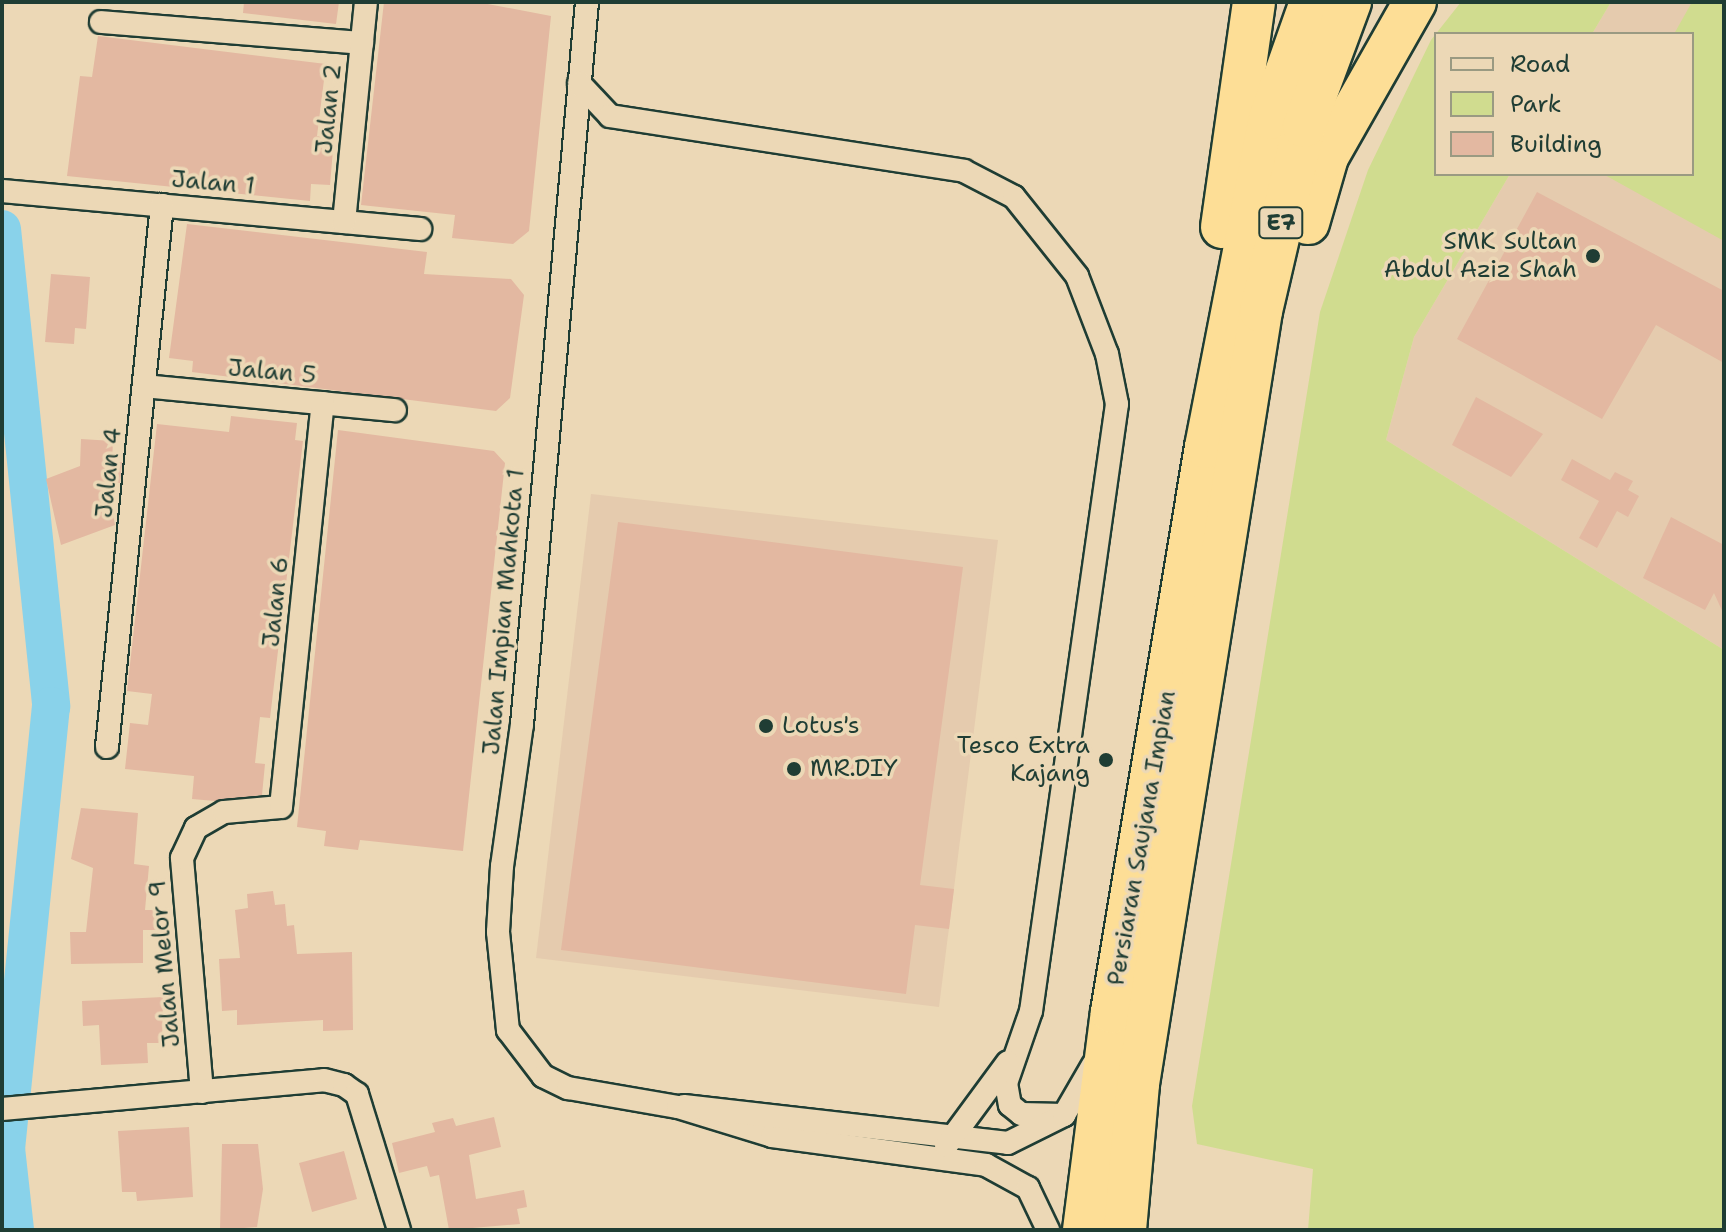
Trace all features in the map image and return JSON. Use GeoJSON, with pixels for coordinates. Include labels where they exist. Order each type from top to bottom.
{"type":"FeatureCollection","features":[{"type":"Feature","properties":{"kind":"highway"},"geometry":{"type":"LineString","coordinates":[[1224,449],[1207,331],[1254,2]]}},
{"type":"Feature","properties":{"kind":"highway","name":"E7"},"geometry":{"type":"LineString","coordinates":[[1224,449],[1270,118],[1311,2]]}},
{"type":"Feature","properties":{"kind":"highway","name":"E7"},"geometry":{"type":"LineString","coordinates":[[1224,449],[1261,311],[1304,126],[1350,2]]}},
{"type":"Feature","properties":{"kind":"highway"},"geometry":{"type":"LineString","coordinates":[[1224,449],[1327,157],[1415,2]]}},
{"type":"Feature","properties":{"kind":"highway","name":"Persiaran Saujana Impian"},"geometry":{"type":"LineString","coordinates":[[1125,1230],[1138,1084],[1201,593],[1224,449]]}},
{"type":"Feature","properties":{"kind":"highway","name":"Persiaran Saujana Impian"},"geometry":{"type":"LineString","coordinates":[[1084,1230],[1112,1012],[1201,593]]}},
{"type":"Feature","properties":{"kind":"street","name":"Jalan 2"},"geometry":{"type":"LineString","coordinates":[[344,222],[366,2]]}},
{"type":"Feature","properties":{"kind":"street","name":"Jalan Impian Mahkota 1"},"geometry":{"type":"LineString","coordinates":[[587,2],[522,724],[502,866],[503,1001],[508,1030],[543,1076],[568,1088],[678,1107],[772,1136],[946,1148]]}},
{"type":"Feature","properties":{"kind":"street"},"geometry":{"type":"LineString","coordinates":[[101,22],[362,43]]}},
{"type":"Feature","properties":{"kind":"street"},"geometry":{"type":"LineString","coordinates":[[579,83],[610,116]]}},
{"type":"Feature","properties":{"kind":"street"},"geometry":{"type":"LineString","coordinates":[[573,133],[610,116],[964,171],[1014,197],[1077,276],[1107,354],[1117,404],[1031,1011],[1011,1058],[946,1148]]}},
{"type":"Feature","properties":{"kind":"street","name":"Jalan 1"},"geometry":{"type":"LineString","coordinates":[[2,191],[420,229]]}},
{"type":"Feature","properties":{"kind":"street","name":"Jalan 4"},"geometry":{"type":"LineString","coordinates":[[107,747],[162,205]]}},
{"type":"Feature","properties":{"kind":"street","name":"Jalan 5"},"geometry":{"type":"LineString","coordinates":[[144,386],[395,410]]}},
{"type":"Feature","properties":{"kind":"street","name":"Jalan 6"},"geometry":{"type":"LineString","coordinates":[[281,807],[323,403]]}},
{"type":"Feature","properties":{"kind":"street","name":"Jalan Melor 9"},"geometry":{"type":"LineString","coordinates":[[202,1092],[182,858],[196,828],[224,812],[281,807]]}},
{"type":"Feature","properties":{"kind":"street"},"geometry":{"type":"LineString","coordinates":[[946,1148],[1027,1140],[1064,1115],[1088,1080],[1112,1012]]}},
{"type":"Feature","properties":{"kind":"street"},"geometry":{"type":"LineString","coordinates":[[1011,1058],[1010,1105],[1035,1119],[1064,1115]]}},
{"type":"Feature","properties":{"kind":"street"},"geometry":{"type":"LineString","coordinates":[[2,1109],[41,1108],[324,1080],[357,1094],[399,1230]]}},
{"type":"Feature","properties":{"kind":"street"},"geometry":{"type":"LineString","coordinates":[[946,1148],[1011,1175],[1028,1188],[1048,1230]]}},
{"type":"Feature","properties":{"kind":"shaded area","name":"SMK Sultan Abdul Aziz Shah"},"geometry":{"type":"Polygon","coordinates":[[[1611,2],[1724,2],[1724,650],[1386,440],[1414,337],[1509,176],[1694,176],[1694,32],[1593,32],[1611,2]]]}},
{"type":"Feature","properties":{"kind":"shaded area","name":"Lotus's"},"geometry":{"type":"Polygon","coordinates":[[[591,494],[998,540],[939,1007],[536,958],[591,494]]]}},
{"type":"Feature","properties":{"kind":"green space"},"geometry":{"type":"Polygon","coordinates":[[[1461,2],[1611,2],[1593,32],[1437,32],[1461,2]]]}},
{"type":"Feature","properties":{"kind":"green space"},"geometry":{"type":"Polygon","coordinates":[[[1692,2],[1724,2],[1724,241],[1607,176],[1694,176],[1694,32],[1675,32],[1692,2]]]}},
{"type":"Feature","properties":{"kind":"green space"},"geometry":{"type":"Polygon","coordinates":[[[1434,36],[1434,176],[1509,176],[1414,337],[1386,440],[1724,650],[1724,1230],[1308,1230],[1313,1169],[1197,1144],[1192,1106],[1320,312],[1368,170],[1434,36]]]}},
{"type":"Feature","properties":{"kind":"building"},"geometry":{"type":"Polygon","coordinates":[[[244,2],[339,2],[336,24],[243,13],[244,2]]]}},
{"type":"Feature","properties":{"kind":"building"},"geometry":{"type":"Polygon","coordinates":[[[384,2],[477,2],[551,16],[529,231],[513,244],[452,238],[455,215],[361,205],[384,2]]]}},
{"type":"Feature","properties":{"kind":"building"},"geometry":{"type":"Polygon","coordinates":[[[98,36],[326,64],[317,136],[334,138],[330,185],[311,184],[310,201],[67,176],[80,76],[92,77],[98,36]]]}},
{"type":"Feature","properties":{"kind":"building"},"geometry":{"type":"Polygon","coordinates":[[[1537,192],[1724,291],[1724,363],[1656,325],[1602,419],[1457,339],[1537,192]]]}},
{"type":"Feature","properties":{"kind":"building"},"geometry":{"type":"Polygon","coordinates":[[[187,224],[427,252],[424,274],[511,279],[524,295],[510,398],[496,411],[192,372],[193,361],[169,358],[187,224]]]}},
{"type":"Feature","properties":{"kind":"building"},"geometry":{"type":"Polygon","coordinates":[[[51,274],[90,277],[86,329],[75,328],[74,344],[45,342],[51,274]]]}},
{"type":"Feature","properties":{"kind":"building"},"geometry":{"type":"Polygon","coordinates":[[[1476,397],[1543,434],[1511,477],[1452,445],[1476,397]]]}},
{"type":"Feature","properties":{"kind":"building"},"geometry":{"type":"Polygon","coordinates":[[[231,416],[297,423],[295,440],[303,441],[270,718],[260,717],[255,763],[265,764],[262,795],[215,801],[192,799],[194,776],[125,769],[130,723],[148,725],[152,694],[127,691],[157,424],[229,432],[231,416]]]}},
{"type":"Feature","properties":{"kind":"building"},"geometry":{"type":"Polygon","coordinates":[[[338,430],[494,451],[505,463],[463,851],[360,840],[358,850],[324,846],[326,831],[297,827],[338,430]]]}},
{"type":"Feature","properties":{"kind":"building"},"geometry":{"type":"Polygon","coordinates":[[[81,439],[113,441],[112,462],[122,462],[120,483],[107,482],[115,525],[61,545],[46,479],[80,466],[81,439]]]}},
{"type":"Feature","properties":{"kind":"building"},"geometry":{"type":"Polygon","coordinates":[[[1572,459],[1610,480],[1615,472],[1633,481],[1628,490],[1639,496],[1628,517],[1617,511],[1597,548],[1579,538],[1599,501],[1561,480],[1572,459]]]}},
{"type":"Feature","properties":{"kind":"building"},"geometry":{"type":"Polygon","coordinates":[[[1671,517],[1724,545],[1724,615],[1714,593],[1705,610],[1643,578],[1671,517]]]}},
{"type":"Feature","properties":{"kind":"building","name":"Lotus's"},"geometry":{"type":"Polygon","coordinates":[[[618,522],[963,567],[920,885],[954,889],[949,929],[915,925],[906,994],[561,950],[618,522]]]}},
{"type":"Feature","properties":{"kind":"building"},"geometry":{"type":"Polygon","coordinates":[[[81,808],[138,813],[134,864],[149,866],[145,910],[161,910],[161,930],[143,930],[143,963],[71,964],[70,932],[86,932],[93,868],[71,859],[81,808]]]}},
{"type":"Feature","properties":{"kind":"building"},"geometry":{"type":"Polygon","coordinates":[[[273,891],[275,905],[285,904],[287,926],[294,925],[297,954],[352,952],[353,1030],[323,1031],[323,1020],[237,1025],[237,1010],[222,1011],[219,959],[240,958],[235,910],[248,908],[247,894],[273,891]]]}},
{"type":"Feature","properties":{"kind":"building"},"geometry":{"type":"Polygon","coordinates":[[[163,997],[162,1043],[147,1043],[148,1063],[101,1065],[99,1025],[83,1026],[82,1001],[163,997]]]}},
{"type":"Feature","properties":{"kind":"building"},"geometry":{"type":"Polygon","coordinates":[[[494,1117],[501,1147],[469,1155],[476,1199],[524,1190],[527,1207],[517,1209],[520,1224],[449,1230],[439,1175],[430,1177],[427,1166],[399,1173],[392,1143],[435,1132],[432,1123],[453,1118],[456,1126],[494,1117]]]}},
{"type":"Feature","properties":{"kind":"building"},"geometry":{"type":"Polygon","coordinates":[[[189,1127],[193,1197],[137,1201],[136,1192],[122,1192],[118,1131],[189,1127]]]}},
{"type":"Feature","properties":{"kind":"building"},"geometry":{"type":"Polygon","coordinates":[[[222,1144],[258,1144],[263,1189],[257,1227],[220,1230],[222,1144]]]}},
{"type":"Feature","properties":{"kind":"building"},"geometry":{"type":"Polygon","coordinates":[[[344,1151],[357,1199],[312,1212],[299,1163],[344,1151]]]}},
{"type":"Feature","properties":{"kind":"waterway"},"geometry":{"type":"LineString","coordinates":[[2,229],[51,706],[6,1148],[15,1230]]}},
{"type":"Feature","properties":{"kind":"place","name":"SMK Sultan Abdul Aziz Shah"},"geometry":{"type":"Point","coordinates":[1593,256]}},
{"type":"Feature","properties":{"kind":"place","name":"Lotus's"},"geometry":{"type":"Point","coordinates":[766,726]}},
{"type":"Feature","properties":{"kind":"place","name":"Tesco Extra Kajang"},"geometry":{"type":"Point","coordinates":[1106,760]}},
{"type":"Feature","properties":{"kind":"place","name":"MR.DIY"},"geometry":{"type":"Point","coordinates":[794,769]}}]}
